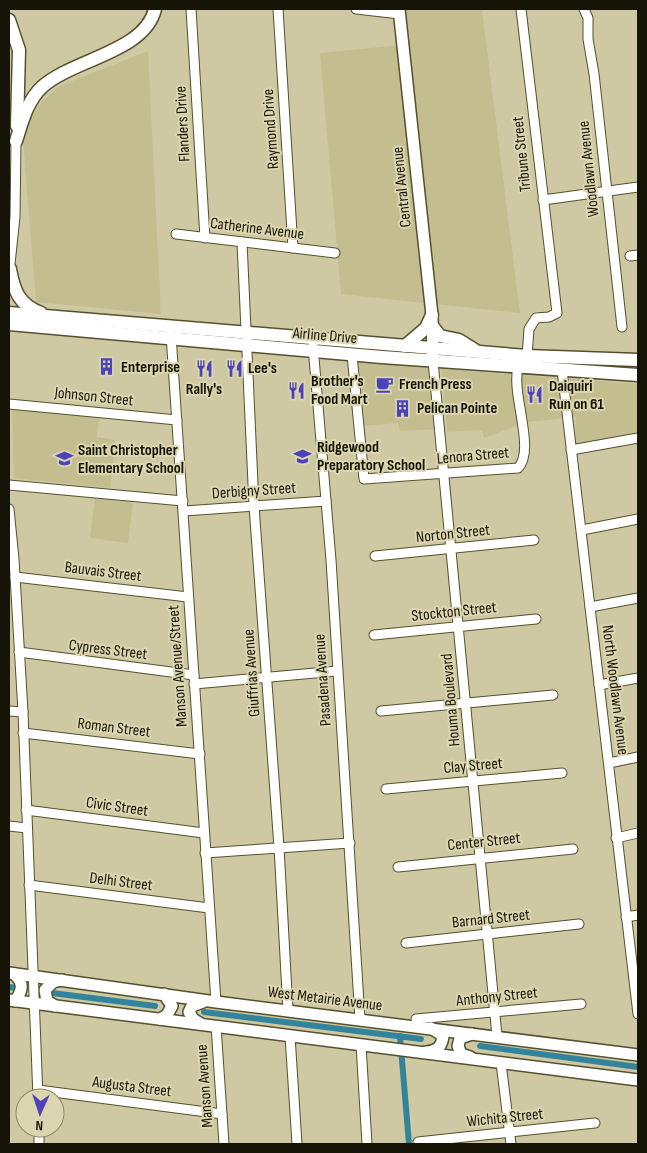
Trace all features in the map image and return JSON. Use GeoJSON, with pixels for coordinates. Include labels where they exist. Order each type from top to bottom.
{"type":"FeatureCollection","features":[{"type":"Feature","properties":{"kind":"highway"},"geometry":{"type":"LineString","coordinates":[[16,141],[31,101],[41,88],[52,79],[88,60],[129,42],[146,29],[155,9]]}},
{"type":"Feature","properties":{"kind":"highway"},"geometry":{"type":"LineString","coordinates":[[9,20],[19,50],[16,141]]}},
{"type":"Feature","properties":{"kind":"highway"},"geometry":{"type":"LineString","coordinates":[[9,273],[18,297],[25,306],[50,317]]}},
{"type":"Feature","properties":{"kind":"highway","name":"Airline Drive"},"geometry":{"type":"LineString","coordinates":[[9,313],[171,333]]}},
{"type":"Feature","properties":{"kind":"highway"},"geometry":{"type":"LineString","coordinates":[[405,346],[432,321],[440,336],[459,340],[477,352]]}},
{"type":"Feature","properties":{"kind":"highway","name":"Airline Drive"},"geometry":{"type":"LineString","coordinates":[[9,324],[248,339],[314,338],[527,356],[638,360]]}},
{"type":"Feature","properties":{"kind":"highway","name":"Airline Drive"},"geometry":{"type":"LineString","coordinates":[[248,339],[312,351],[352,355],[638,375]]}},
{"type":"Feature","properties":{"kind":"highway"},"geometry":{"type":"LineString","coordinates":[[558,370],[568,365],[574,357]]}},
{"type":"Feature","properties":{"kind":"main road","name":"Central Avenue"},"geometry":{"type":"LineString","coordinates":[[400,11],[432,321],[433,361]]}},
{"type":"Feature","properties":{"kind":"main road","name":"West Metairie Avenue"},"geometry":{"type":"LineString","coordinates":[[11,973],[213,1002],[427,1027],[638,1055]]}},
{"type":"Feature","properties":{"kind":"main road"},"geometry":{"type":"LineString","coordinates":[[11,973],[22,987],[22,991],[12,1001]]}},
{"type":"Feature","properties":{"kind":"main road"},"geometry":{"type":"LineString","coordinates":[[55,1006],[47,1001],[45,990],[53,982],[64,980]]}},
{"type":"Feature","properties":{"kind":"main road"},"geometry":{"type":"LineString","coordinates":[[160,1019],[167,1015],[172,1006],[164,994]]}},
{"type":"Feature","properties":{"kind":"main road"},"geometry":{"type":"LineString","coordinates":[[12,1001],[638,1080]]}},
{"type":"Feature","properties":{"kind":"main road"},"geometry":{"type":"LineString","coordinates":[[201,1024],[193,1019],[189,1012],[192,1006],[197,1002],[213,1002]]}},
{"type":"Feature","properties":{"kind":"main road"},"geometry":{"type":"LineString","coordinates":[[415,1052],[430,1052],[443,1044],[443,1036],[436,1030],[427,1027]]}},
{"type":"Feature","properties":{"kind":"main road"},"geometry":{"type":"LineString","coordinates":[[478,1060],[461,1054],[458,1046],[460,1038],[468,1034],[479,1034]]}},
{"type":"Feature","properties":{"kind":"street","name":"Flanders Drive"},"geometry":{"type":"LineString","coordinates":[[191,9],[206,238]]}},
{"type":"Feature","properties":{"kind":"street","name":"Raymond Drive"},"geometry":{"type":"LineString","coordinates":[[278,9],[293,248]]}},
{"type":"Feature","properties":{"kind":"street"},"geometry":{"type":"LineString","coordinates":[[356,9],[400,11]]}},
{"type":"Feature","properties":{"kind":"street","name":"Tribune Street"},"geometry":{"type":"LineString","coordinates":[[521,9],[542,200],[557,313],[536,318],[529,329],[527,356]]}},
{"type":"Feature","properties":{"kind":"street","name":"Woodlawn Avenue"},"geometry":{"type":"LineString","coordinates":[[584,9],[588,18],[588,39],[594,74],[622,326]]}},
{"type":"Feature","properties":{"kind":"street"},"geometry":{"type":"LineString","coordinates":[[9,273],[15,217],[16,141]]}},
{"type":"Feature","properties":{"kind":"street"},"geometry":{"type":"LineString","coordinates":[[542,200],[638,187]]}},
{"type":"Feature","properties":{"kind":"street","name":"Catherine Avenue"},"geometry":{"type":"LineString","coordinates":[[176,234],[335,253]]}},
{"type":"Feature","properties":{"kind":"street","name":"Giuffrias Avenue"},"geometry":{"type":"LineString","coordinates":[[242,242],[248,339],[254,506],[279,847],[288,1011]]}},
{"type":"Feature","properties":{"kind":"street","name":"Manson Avenue/Street"},"geometry":{"type":"LineString","coordinates":[[171,333],[200,754],[213,1002]]}},
{"type":"Feature","properties":{"kind":"street","name":"Pasadena Avenue"},"geometry":{"type":"LineString","coordinates":[[314,338],[312,351],[326,501],[350,842],[360,1019]]}},
{"type":"Feature","properties":{"kind":"street","name":"Lenora Street"},"geometry":{"type":"LineString","coordinates":[[352,355],[363,478],[518,468],[523,461],[525,451],[517,383],[518,368]]}},
{"type":"Feature","properties":{"kind":"street","name":"Houma Boulevard"},"geometry":{"type":"LineString","coordinates":[[433,361],[460,627],[497,1036]]}},
{"type":"Feature","properties":{"kind":"street","name":"North Woodlawn Avenue"},"geometry":{"type":"LineString","coordinates":[[558,370],[572,450],[582,530],[616,838],[638,1014]]}},
{"type":"Feature","properties":{"kind":"street","name":"Johnson Street"},"geometry":{"type":"LineString","coordinates":[[9,404],[177,420]]}},
{"type":"Feature","properties":{"kind":"street"},"geometry":{"type":"LineString","coordinates":[[572,450],[638,438]]}},
{"type":"Feature","properties":{"kind":"street"},"geometry":{"type":"LineString","coordinates":[[9,485],[183,502]]}},
{"type":"Feature","properties":{"kind":"street","name":"Derbigny Street"},"geometry":{"type":"LineString","coordinates":[[184,511],[326,501]]}},
{"type":"Feature","properties":{"kind":"street"},"geometry":{"type":"LineString","coordinates":[[9,509],[15,577],[14,637],[19,652],[22,712],[38,1088]]}},
{"type":"Feature","properties":{"kind":"street"},"geometry":{"type":"LineString","coordinates":[[582,530],[638,519]]}},
{"type":"Feature","properties":{"kind":"street","name":"Norton Street"},"geometry":{"type":"LineString","coordinates":[[375,556],[452,550],[534,540]]}},
{"type":"Feature","properties":{"kind":"street","name":"Bauvais Street"},"geometry":{"type":"LineString","coordinates":[[15,577],[188,597]]}},
{"type":"Feature","properties":{"kind":"street"},"geometry":{"type":"LineString","coordinates":[[590,607],[638,598]]}},
{"type":"Feature","properties":{"kind":"street","name":"Stockton Street"},"geometry":{"type":"LineString","coordinates":[[374,635],[536,618]]}},
{"type":"Feature","properties":{"kind":"street","name":"Cypress Street"},"geometry":{"type":"LineString","coordinates":[[19,652],[194,680],[267,677],[337,671]]}},
{"type":"Feature","properties":{"kind":"street"},"geometry":{"type":"LineString","coordinates":[[599,686],[638,678]]}},
{"type":"Feature","properties":{"kind":"street"},"geometry":{"type":"LineString","coordinates":[[381,711],[553,695]]}},
{"type":"Feature","properties":{"kind":"street"},"geometry":{"type":"LineString","coordinates":[[9,711],[22,712]]}},
{"type":"Feature","properties":{"kind":"street","name":"Roman Street"},"geometry":{"type":"LineString","coordinates":[[23,733],[200,754]]}},
{"type":"Feature","properties":{"kind":"street"},"geometry":{"type":"LineString","coordinates":[[609,764],[638,757]]}},
{"type":"Feature","properties":{"kind":"street","name":"Clay Street"},"geometry":{"type":"LineString","coordinates":[[386,789],[562,773]]}},
{"type":"Feature","properties":{"kind":"street","name":"Civic Street"},"geometry":{"type":"LineString","coordinates":[[26,810],[204,833]]}},
{"type":"Feature","properties":{"kind":"street"},"geometry":{"type":"LineString","coordinates":[[9,826],[27,828]]}},
{"type":"Feature","properties":{"kind":"street"},"geometry":{"type":"LineString","coordinates":[[616,838],[638,833]]}},
{"type":"Feature","properties":{"kind":"street"},"geometry":{"type":"LineString","coordinates":[[205,853],[350,842]]}},
{"type":"Feature","properties":{"kind":"street","name":"Center Street"},"geometry":{"type":"LineString","coordinates":[[398,867],[480,857],[573,849]]}},
{"type":"Feature","properties":{"kind":"street","name":"Delhi Street"},"geometry":{"type":"LineString","coordinates":[[29,885],[209,908]]}},
{"type":"Feature","properties":{"kind":"street"},"geometry":{"type":"LineString","coordinates":[[626,917],[638,915]]}},
{"type":"Feature","properties":{"kind":"street","name":"Barnard Street"},"geometry":{"type":"LineString","coordinates":[[406,943],[488,936],[579,924]]}},
{"type":"Feature","properties":{"kind":"street","name":"Anthony Street"},"geometry":{"type":"LineString","coordinates":[[416,1019],[581,1004]]}},
{"type":"Feature","properties":{"kind":"street","name":"Manson Avenue"},"geometry":{"type":"LineString","coordinates":[[216,1026],[224,1144]]}},
{"type":"Feature","properties":{"kind":"street"},"geometry":{"type":"LineString","coordinates":[[290,1036],[297,1144]]}},
{"type":"Feature","properties":{"kind":"street"},"geometry":{"type":"LineString","coordinates":[[361,1045],[367,1144]]}},
{"type":"Feature","properties":{"kind":"street"},"geometry":{"type":"LineString","coordinates":[[500,1063],[511,1144]]}},
{"type":"Feature","properties":{"kind":"street","name":"Augusta Street"},"geometry":{"type":"LineString","coordinates":[[65,1097],[222,1114]]}},
{"type":"Feature","properties":{"kind":"street","name":"Wichita Street"},"geometry":{"type":"LineString","coordinates":[[418,1142],[510,1134],[595,1123]]}},
{"type":"Feature","properties":{"kind":"shaded area"},"geometry":{"type":"Polygon","coordinates":[[[396,9],[482,9],[520,313],[341,294],[320,53],[401,45],[396,9]]]}},
{"type":"Feature","properties":{"kind":"shaded area"},"geometry":{"type":"Polygon","coordinates":[[[148,51],[161,314],[36,302],[23,140],[27,126],[38,106],[57,87],[148,51]]]}},
{"type":"Feature","properties":{"kind":"shaded area"},"geometry":{"type":"Polygon","coordinates":[[[358,361],[429,366],[438,429],[400,431],[398,423],[361,426],[358,361]]]}},
{"type":"Feature","properties":{"kind":"shaded area"},"geometry":{"type":"Polygon","coordinates":[[[442,369],[638,384],[638,436],[578,447],[575,444],[576,417],[527,422],[484,438],[482,430],[447,432],[442,369]]]}},
{"type":"Feature","properties":{"kind":"shaded area","name":"Saint Christopher Elementary School"},"geometry":{"type":"Polygon","coordinates":[[[12,409],[99,417],[97,437],[115,440],[110,488],[14,478],[12,409]]]}},
{"type":"Feature","properties":{"kind":"shaded area","name":"Saint Christopher Elementary School"},"geometry":{"type":"Polygon","coordinates":[[[95,498],[133,502],[128,543],[90,538],[95,498]]]}},
{"type":"Feature","properties":{"kind":"waterway"},"geometry":{"type":"LineString","coordinates":[[9,987],[16,988]]}},
{"type":"Feature","properties":{"kind":"waterway"},"geometry":{"type":"LineString","coordinates":[[52,993],[155,1006]]}},
{"type":"Feature","properties":{"kind":"waterway"},"geometry":{"type":"LineString","coordinates":[[204,1012],[421,1039]]}},
{"type":"Feature","properties":{"kind":"waterway"},"geometry":{"type":"LineString","coordinates":[[400,1036],[409,1144]]}},
{"type":"Feature","properties":{"kind":"waterway"},"geometry":{"type":"LineString","coordinates":[[480,1046],[638,1067]]}},
{"type":"Feature","properties":{"kind":"place","name":"Enterprise"},"geometry":{"type":"Point","coordinates":[107,367]}},
{"type":"Feature","properties":{"kind":"place","name":"Rally's"},"geometry":{"type":"Point","coordinates":[204,368]}},
{"type":"Feature","properties":{"kind":"place","name":"Lee's"},"geometry":{"type":"Point","coordinates":[234,368]}},
{"type":"Feature","properties":{"kind":"place","name":"French Press"},"geometry":{"type":"Point","coordinates":[385,384]}},
{"type":"Feature","properties":{"kind":"place","name":"Brother's Food Mart"},"geometry":{"type":"Point","coordinates":[297,390]}},
{"type":"Feature","properties":{"kind":"place","name":"Daiquiri Run on 61"},"geometry":{"type":"Point","coordinates":[535,395]}},
{"type":"Feature","properties":{"kind":"place","name":"Pelican Pointe"},"geometry":{"type":"Point","coordinates":[403,408]}},
{"type":"Feature","properties":{"kind":"place","name":"Ridgewood Preparatory School"},"geometry":{"type":"Point","coordinates":[303,456]}},
{"type":"Feature","properties":{"kind":"place","name":"Saint Christopher Elementary School"},"geometry":{"type":"Point","coordinates":[64,459]}}]}
